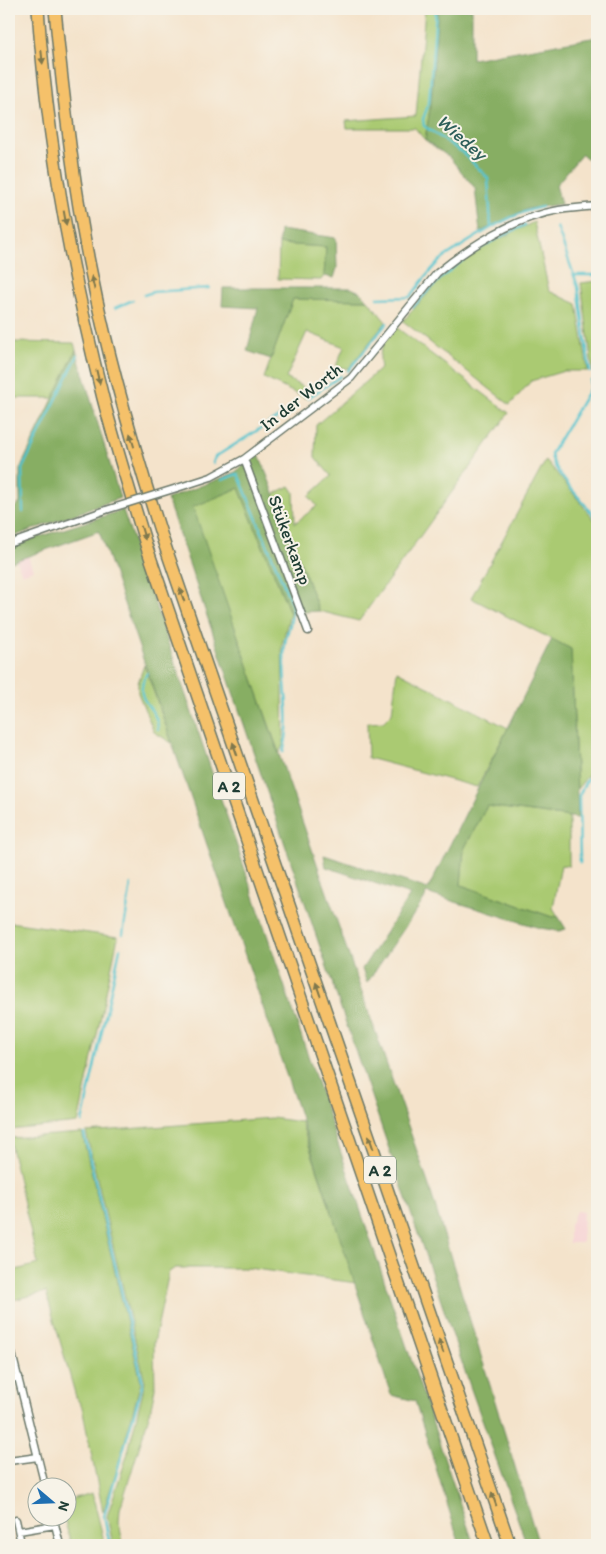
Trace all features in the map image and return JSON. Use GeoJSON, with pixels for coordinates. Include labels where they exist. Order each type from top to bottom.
{"type":"FeatureCollection","features":[{"type":"Feature","properties":{"kind":"highway","name":"A 2"},"geometry":{"type":"LineString","coordinates":[[38,9],[56,168],[75,276],[106,408],[150,557],[488,1545]]}},
{"type":"Feature","properties":{"kind":"highway","name":"A 2"},"geometry":{"type":"LineString","coordinates":[[55,9],[66,118],[89,263],[113,369],[134,446],[163,540],[510,1545]]}},
{"type":"Feature","properties":{"kind":"street","name":"In der Worth"},"geometry":{"type":"LineString","coordinates":[[9,544],[106,510],[211,477],[244,459],[351,378],[425,287],[453,260],[491,235],[524,221],[559,210],[597,206]]}},
{"type":"Feature","properties":{"kind":"street","name":"Stükerkamp"},"geometry":{"type":"LineString","coordinates":[[244,459],[308,631]]}},
{"type":"Feature","properties":{"kind":"street"},"geometry":{"type":"LineString","coordinates":[[9,1341],[43,1476]]}},
{"type":"Feature","properties":{"kind":"street"},"geometry":{"type":"LineString","coordinates":[[9,1380],[19,1377]]}},
{"type":"Feature","properties":{"kind":"street"},"geometry":{"type":"LineString","coordinates":[[9,1461],[38,1457]]}},
{"type":"Feature","properties":{"kind":"street"},"geometry":{"type":"LineString","coordinates":[[16,1520],[21,1542]]}},
{"type":"Feature","properties":{"kind":"street"},"geometry":{"type":"LineString","coordinates":[[19,1530],[48,1526]]}},
{"type":"Feature","properties":{"kind":"street"},"geometry":{"type":"LineString","coordinates":[[55,1526],[60,1545]]}},
{"type":"Feature","properties":{"kind":"shaded area"},"geometry":{"type":"Polygon","coordinates":[[[28,556],[33,570],[22,574],[16,560],[28,556]]]}},
{"type":"Feature","properties":{"kind":"shaded area"},"geometry":{"type":"Polygon","coordinates":[[[576,1211],[583,1212],[582,1243],[569,1243],[569,1228],[576,1211]]]}},
{"type":"Feature","properties":{"kind":"green space"},"geometry":{"type":"Polygon","coordinates":[[[425,9],[438,9],[431,103],[425,140],[415,128],[347,128],[346,121],[416,116],[425,9]]]}},
{"type":"Feature","properties":{"kind":"green space"},"geometry":{"type":"Polygon","coordinates":[[[438,9],[472,9],[472,59],[597,37],[597,167],[582,154],[556,185],[561,204],[527,209],[480,232],[475,188],[449,157],[425,140],[431,103],[438,9]]]}},
{"type":"Feature","properties":{"kind":"green space"},"geometry":{"type":"Polygon","coordinates":[[[534,222],[549,291],[577,304],[588,371],[564,371],[531,381],[510,405],[403,321],[457,265],[484,247],[534,222]]]}},
{"type":"Feature","properties":{"kind":"green space"},"geometry":{"type":"Polygon","coordinates":[[[280,230],[336,238],[337,268],[334,278],[324,276],[326,247],[279,244],[280,230]]]}},
{"type":"Feature","properties":{"kind":"green space"},"geometry":{"type":"Polygon","coordinates":[[[279,244],[326,247],[324,276],[321,280],[278,279],[279,244]]]}},
{"type":"Feature","properties":{"kind":"green space"},"geometry":{"type":"Polygon","coordinates":[[[597,281],[597,374],[593,373],[581,283],[597,281]]]}},
{"type":"Feature","properties":{"kind":"green space"},"geometry":{"type":"Polygon","coordinates":[[[223,288],[351,288],[360,292],[368,300],[293,299],[271,359],[247,351],[258,308],[222,306],[223,288]]]}},
{"type":"Feature","properties":{"kind":"green space"},"geometry":{"type":"Polygon","coordinates":[[[293,299],[368,300],[386,322],[348,369],[336,366],[344,347],[307,332],[286,378],[314,393],[305,398],[264,378],[293,299]]]}},
{"type":"Feature","properties":{"kind":"green space"},"geometry":{"type":"Polygon","coordinates":[[[396,327],[509,413],[359,621],[319,611],[274,494],[290,486],[294,492],[295,523],[317,506],[309,496],[331,476],[315,457],[316,425],[381,368],[381,351],[385,341],[396,327]]]}},
{"type":"Feature","properties":{"kind":"green space"},"geometry":{"type":"Polygon","coordinates":[[[9,342],[74,343],[76,350],[55,398],[9,398],[9,342]]]}},
{"type":"Feature","properties":{"kind":"green space"},"geometry":{"type":"Polygon","coordinates":[[[76,350],[120,498],[9,538],[9,512],[20,503],[20,469],[76,350]]]}},
{"type":"Feature","properties":{"kind":"green space"},"geometry":{"type":"Polygon","coordinates":[[[259,454],[319,611],[290,613],[239,488],[193,507],[428,1183],[539,1545],[527,1545],[471,1389],[167,499],[234,473],[259,454]]]}},
{"type":"Feature","properties":{"kind":"green space"},"geometry":{"type":"Polygon","coordinates":[[[546,460],[597,523],[597,764],[577,789],[571,649],[471,598],[546,460]]]}},
{"type":"Feature","properties":{"kind":"green space"},"geometry":{"type":"Polygon","coordinates":[[[239,488],[290,613],[282,645],[284,743],[279,753],[192,507],[239,488]]]}},
{"type":"Feature","properties":{"kind":"green space"},"geometry":{"type":"Polygon","coordinates":[[[123,510],[474,1545],[460,1545],[415,1401],[391,1395],[298,1109],[99,531],[9,563],[9,548],[14,545],[123,510]]]}},
{"type":"Feature","properties":{"kind":"green space"},"geometry":{"type":"Polygon","coordinates":[[[552,639],[571,649],[578,818],[487,806],[464,849],[461,885],[552,917],[558,916],[566,929],[559,931],[540,928],[426,893],[425,898],[367,983],[362,969],[410,895],[326,867],[324,855],[428,889],[552,639]]]}},
{"type":"Feature","properties":{"kind":"green space"},"geometry":{"type":"Polygon","coordinates":[[[144,665],[172,743],[154,732],[138,693],[138,683],[144,665]]]}},
{"type":"Feature","properties":{"kind":"green space"},"geometry":{"type":"Polygon","coordinates":[[[397,671],[508,728],[477,787],[368,758],[367,723],[383,722],[392,713],[397,671]]]}},
{"type":"Feature","properties":{"kind":"green space"},"geometry":{"type":"Polygon","coordinates":[[[487,806],[569,817],[569,866],[561,865],[553,908],[558,916],[552,917],[461,885],[464,849],[487,806]]]}},
{"type":"Feature","properties":{"kind":"green space"},"geometry":{"type":"Polygon","coordinates":[[[9,922],[118,937],[78,1123],[9,1130],[9,922]]]}},
{"type":"Feature","properties":{"kind":"green space"},"geometry":{"type":"Polygon","coordinates":[[[272,1118],[301,1122],[356,1283],[248,1268],[175,1268],[169,1272],[154,1343],[155,1388],[150,1412],[120,1509],[119,1522],[123,1545],[113,1545],[107,1516],[127,1456],[145,1382],[86,1132],[272,1118]]]}},
{"type":"Feature","properties":{"kind":"green space"},"geometry":{"type":"Polygon","coordinates":[[[82,1133],[141,1382],[103,1512],[82,1407],[76,1397],[46,1292],[9,1301],[9,1272],[38,1264],[9,1138],[82,1133]]]}},
{"type":"Feature","properties":{"kind":"green space"},"geometry":{"type":"Polygon","coordinates":[[[92,1493],[104,1541],[87,1545],[71,1545],[66,1526],[78,1526],[78,1497],[92,1493]]]}},
{"type":"Feature","properties":{"kind":"waterway","name":"Wiedey"},"geometry":{"type":"LineString","coordinates":[[436,9],[429,103],[423,119],[424,126],[463,153],[488,178],[491,228]]}},
{"type":"Feature","properties":{"kind":"waterway"},"geometry":{"type":"LineString","coordinates":[[377,298],[410,297],[441,259],[505,221],[529,210],[542,207]]}},
{"type":"Feature","properties":{"kind":"waterway"},"geometry":{"type":"LineString","coordinates":[[413,307],[439,280],[464,259],[492,241],[525,225]]}},
{"type":"Feature","properties":{"kind":"waterway","name":"Wiedey"},"geometry":{"type":"LineString","coordinates":[[557,227],[578,287],[590,372]]}},
{"type":"Feature","properties":{"kind":"waterway"},"geometry":{"type":"LineString","coordinates":[[575,275],[597,275]]}},
{"type":"Feature","properties":{"kind":"waterway"},"geometry":{"type":"LineString","coordinates":[[144,295],[153,292],[209,288]]}},
{"type":"Feature","properties":{"kind":"waterway"},"geometry":{"type":"LineString","coordinates":[[115,308],[133,300]]}},
{"type":"Feature","properties":{"kind":"waterway"},"geometry":{"type":"LineString","coordinates":[[348,371],[387,323]]}},
{"type":"Feature","properties":{"kind":"waterway"},"geometry":{"type":"LineString","coordinates":[[23,512],[22,469],[78,355]]}},
{"type":"Feature","properties":{"kind":"waterway"},"geometry":{"type":"LineString","coordinates":[[308,398],[341,376]]}},
{"type":"Feature","properties":{"kind":"waterway","name":"Wiedey"},"geometry":{"type":"LineString","coordinates":[[591,380],[590,388],[551,454],[553,462],[563,479],[597,519]]}},
{"type":"Feature","properties":{"kind":"waterway"},"geometry":{"type":"LineString","coordinates":[[213,463],[215,457],[293,408]]}},
{"type":"Feature","properties":{"kind":"waterway"},"geometry":{"type":"LineString","coordinates":[[222,480],[237,474],[239,476],[292,605],[292,615],[285,643],[284,657],[287,725],[283,752]]}},
{"type":"Feature","properties":{"kind":"waterway"},"geometry":{"type":"LineString","coordinates":[[9,522],[13,520]]}},
{"type":"Feature","properties":{"kind":"waterway"},"geometry":{"type":"LineString","coordinates":[[147,673],[143,683],[143,698],[154,714],[158,730]]}},
{"type":"Feature","properties":{"kind":"waterway"},"geometry":{"type":"LineString","coordinates":[[580,863],[579,796],[585,783],[597,768]]}},
{"type":"Feature","properties":{"kind":"waterway"},"geometry":{"type":"LineString","coordinates":[[123,934],[131,884]]}},
{"type":"Feature","properties":{"kind":"waterway"},"geometry":{"type":"LineString","coordinates":[[82,1122],[120,949]]}},
{"type":"Feature","properties":{"kind":"waterway"},"geometry":{"type":"LineString","coordinates":[[84,1134],[143,1383],[104,1516],[109,1541]]}}]}
